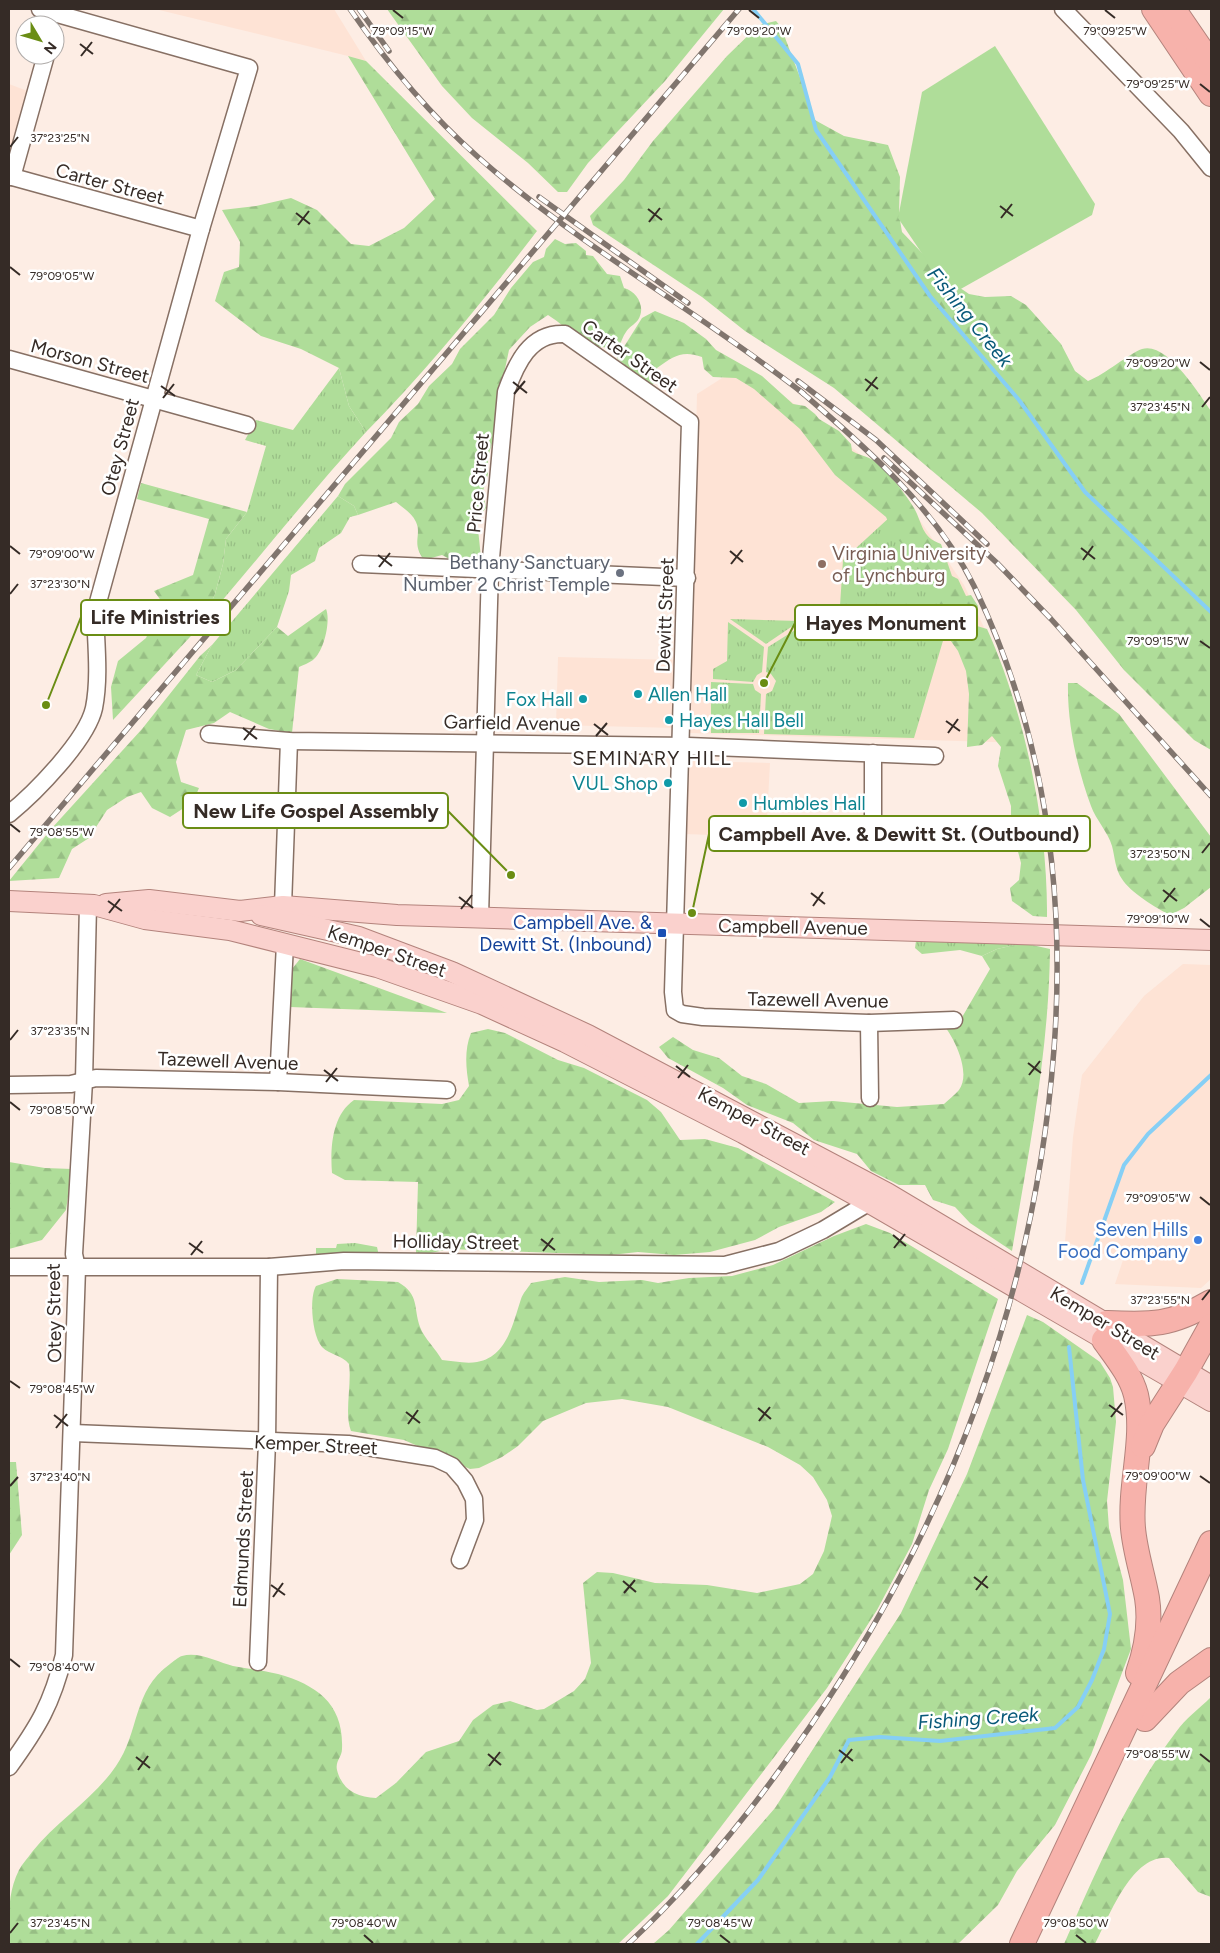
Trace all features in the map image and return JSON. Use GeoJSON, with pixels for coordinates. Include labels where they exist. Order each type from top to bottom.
{"type":"FeatureCollection","features":[{"type":"Feature","properties":{"kind":"highway"},"geometry":{"type":"LineString","coordinates":[[1154,9],[1211,94]]}},
{"type":"Feature","properties":{"kind":"highway"},"geometry":{"type":"LineString","coordinates":[[1173,9],[1211,63]]}},
{"type":"Feature","properties":{"kind":"highway"},"geometry":{"type":"LineString","coordinates":[[1188,9],[1211,63]]}},
{"type":"Feature","properties":{"kind":"highway"},"geometry":{"type":"LineString","coordinates":[[1108,1762],[1144,1656],[1148,1628],[1148,1600],[1133,1527],[1139,1455],[1140,1414],[1136,1393],[1105,1332],[1174,1321],[1211,1302]]}},
{"type":"Feature","properties":{"kind":"highway"},"geometry":{"type":"LineString","coordinates":[[1139,1455],[1152,1424],[1211,1326]]}},
{"type":"Feature","properties":{"kind":"highway"},"geometry":{"type":"LineString","coordinates":[[1022,1944],[1211,1543]]}},
{"type":"Feature","properties":{"kind":"highway"},"geometry":{"type":"LineString","coordinates":[[1039,1944],[1211,1579]]}},
{"type":"Feature","properties":{"kind":"highway"},"geometry":{"type":"LineString","coordinates":[[1145,1719],[1179,1683],[1211,1660]]}},
{"type":"Feature","properties":{"kind":"main road","name":"Campbell Avenue"},"geometry":{"type":"LineString","coordinates":[[18,902],[91,905],[149,900],[240,911],[283,906],[374,913],[1211,940]]}},
{"type":"Feature","properties":{"kind":"main road","name":"Campbell Avenue"},"geometry":{"type":"LineString","coordinates":[[91,905],[145,919],[230,930],[350,960]]}},
{"type":"Feature","properties":{"kind":"main road","name":"Kemper Street"},"geometry":{"type":"LineString","coordinates":[[240,911],[359,937],[452,972],[588,1035],[887,1193],[1105,1332]]}},
{"type":"Feature","properties":{"kind":"main road"},"geometry":{"type":"LineString","coordinates":[[350,960],[359,937],[374,913]]}},
{"type":"Feature","properties":{"kind":"main road","name":"Kemper Street"},"geometry":{"type":"LineString","coordinates":[[350,960],[377,967],[482,1004],[557,1038],[743,1133],[1105,1332],[1182,1377],[1211,1402]]}},
{"type":"Feature","properties":{"kind":"main road","name":"Kemper Street"},"geometry":{"type":"LineString","coordinates":[[1182,1377],[1211,1386]]}},
{"type":"Feature","properties":{"kind":"street"},"geometry":{"type":"LineString","coordinates":[[1063,9],[1181,131],[1211,168]]}},
{"type":"Feature","properties":{"kind":"street","name":"Otey Street"},"geometry":{"type":"LineString","coordinates":[[9,814],[80,740],[94,709],[96,662],[95,612],[201,229],[249,68],[65,21]]}},
{"type":"Feature","properties":{"kind":"street"},"geometry":{"type":"LineString","coordinates":[[10,177],[43,65]]}},
{"type":"Feature","properties":{"kind":"street","name":"Carter Street"},"geometry":{"type":"LineString","coordinates":[[10,177],[201,229]]}},
{"type":"Feature","properties":{"kind":"street","name":"Carter Street"},"geometry":{"type":"LineString","coordinates":[[544,336],[565,334],[690,422]]}},
{"type":"Feature","properties":{"kind":"street","name":"Price Street"},"geometry":{"type":"LineString","coordinates":[[480,916],[490,569],[506,392],[514,371],[522,358],[534,343],[544,336]]}},
{"type":"Feature","properties":{"kind":"street","name":"Morson Street"},"geometry":{"type":"LineString","coordinates":[[9,359],[246,425]]}},
{"type":"Feature","properties":{"kind":"street","name":"Dewitt Street"},"geometry":{"type":"LineString","coordinates":[[682,1014],[675,1010],[674,992],[690,422]]}},
{"type":"Feature","properties":{"kind":"street"},"geometry":{"type":"LineString","coordinates":[[361,564],[687,578]]}},
{"type":"Feature","properties":{"kind":"street","name":"Garfield Avenue"},"geometry":{"type":"LineString","coordinates":[[209,734],[288,740],[682,746],[935,756]]}},
{"type":"Feature","properties":{"kind":"street"},"geometry":{"type":"LineString","coordinates":[[283,906],[288,740]]}},
{"type":"Feature","properties":{"kind":"street"},"geometry":{"type":"LineString","coordinates":[[873,754],[873,841]]}},
{"type":"Feature","properties":{"kind":"street","name":"Otey Street"},"geometry":{"type":"LineString","coordinates":[[9,1767],[43,1717],[52,1697],[64,1655],[73,1433],[77,1268],[74,1254],[84,1081],[91,905]]}},
{"type":"Feature","properties":{"kind":"street"},"geometry":{"type":"LineString","coordinates":[[278,1082],[285,944]]}},
{"type":"Feature","properties":{"kind":"street","name":"Tazewell Avenue"},"geometry":{"type":"LineString","coordinates":[[682,1014],[868,1023],[954,1020]]}},
{"type":"Feature","properties":{"kind":"street"},"geometry":{"type":"LineString","coordinates":[[868,1023],[870,1098]]}},
{"type":"Feature","properties":{"kind":"street","name":"Tazewell Avenue"},"geometry":{"type":"LineString","coordinates":[[9,1085],[71,1084],[96,1078],[278,1082],[446,1090]]}},
{"type":"Feature","properties":{"kind":"street","name":"Holliday Street"},"geometry":{"type":"LineString","coordinates":[[9,1267],[269,1267],[344,1261],[725,1265],[779,1250],[823,1230],[853,1214],[868,1202],[887,1193]]}},
{"type":"Feature","properties":{"kind":"street","name":"Edmunds Street"},"geometry":{"type":"LineString","coordinates":[[258,1662],[268,1442],[269,1267]]}},
{"type":"Feature","properties":{"kind":"street","name":"Kemper Street"},"geometry":{"type":"LineString","coordinates":[[73,1433],[268,1442],[319,1442],[378,1447],[434,1458],[452,1466],[465,1481],[474,1498],[475,1520],[460,1560]]}},
{"type":"Feature","properties":{"kind":"shaded area"},"geometry":{"type":"Polygon","coordinates":[[[155,9],[334,9],[366,61],[348,56],[155,9]]]}},
{"type":"Feature","properties":{"kind":"shaded area"},"geometry":{"type":"Polygon","coordinates":[[[9,84],[30,92],[12,159],[9,158],[9,84]]]}},
{"type":"Feature","properties":{"kind":"shaded area","name":"Virginia University of Lynchburg"},"geometry":{"type":"Polygon","coordinates":[[[741,366],[824,425],[862,456],[904,497],[964,585],[989,638],[1024,743],[689,733],[697,394],[741,366]]]}},
{"type":"Feature","properties":{"kind":"shaded area"},"geometry":{"type":"Polygon","coordinates":[[[558,657],[678,660],[676,728],[556,725],[558,657]]]}},
{"type":"Feature","properties":{"kind":"shaded area"},"geometry":{"type":"Polygon","coordinates":[[[688,761],[770,763],[766,837],[685,834],[688,761]]]}},
{"type":"Feature","properties":{"kind":"shaded area"},"geometry":{"type":"Polygon","coordinates":[[[1183,964],[1211,965],[1211,1279],[1201,1288],[1115,1284],[1123,1260],[1065,1242],[1073,1137],[1082,1075],[1144,996],[1183,964]]]}},
{"type":"Feature","properties":{"kind":"green space"},"geometry":{"type":"Polygon","coordinates":[[[387,9],[724,9],[665,81],[588,163],[567,192],[558,192],[528,163],[472,118],[442,86],[387,9]]]}},
{"type":"Feature","properties":{"kind":"green space"},"geometry":{"type":"Polygon","coordinates":[[[776,21],[781,27],[807,96],[813,119],[844,136],[888,145],[900,177],[899,214],[902,232],[947,279],[969,294],[985,297],[1011,296],[1026,305],[1061,344],[1075,371],[1088,381],[1142,349],[1152,349],[1162,353],[1181,371],[1211,411],[1211,750],[1194,740],[1124,670],[1076,610],[982,513],[834,388],[745,331],[702,297],[593,225],[590,216],[624,180],[653,141],[727,56],[759,25],[776,21]]]}},
{"type":"Feature","properties":{"kind":"green space"},"geometry":{"type":"Polygon","coordinates":[[[995,46],[1095,204],[1092,215],[950,295],[898,218],[922,92],[995,46]]]}},
{"type":"Feature","properties":{"kind":"green space"},"geometry":{"type":"Polygon","coordinates":[[[348,56],[366,61],[537,231],[455,334],[366,432],[349,406],[339,368],[301,349],[261,336],[215,301],[224,272],[239,267],[240,242],[222,210],[256,206],[291,198],[317,210],[351,244],[369,246],[404,228],[435,199],[348,56]]]}},
{"type":"Feature","properties":{"kind":"green space"},"geometry":{"type":"Polygon","coordinates":[[[555,239],[565,244],[576,243],[586,251],[586,255],[593,256],[607,274],[620,276],[624,288],[633,293],[639,301],[641,310],[638,320],[625,334],[619,347],[606,347],[596,346],[579,339],[548,315],[530,327],[509,350],[495,416],[493,440],[488,457],[488,474],[483,491],[486,508],[477,519],[481,558],[463,566],[442,555],[424,560],[418,549],[418,527],[416,522],[410,513],[396,502],[358,515],[354,506],[338,496],[345,484],[391,438],[399,422],[418,404],[429,386],[452,364],[460,349],[494,315],[511,288],[533,262],[544,257],[546,249],[555,239]]]}},
{"type":"Feature","properties":{"kind":"green space"},"geometry":{"type":"Polygon","coordinates":[[[655,311],[684,323],[706,339],[716,350],[762,376],[793,404],[805,406],[819,419],[839,431],[851,444],[852,451],[873,460],[890,476],[914,508],[926,534],[941,544],[952,576],[958,579],[966,596],[971,595],[978,606],[977,626],[987,629],[1013,696],[1032,770],[1038,808],[1043,845],[1047,917],[1033,916],[1012,901],[1010,888],[1019,880],[1021,863],[1011,825],[1011,806],[998,766],[1001,747],[992,736],[982,745],[967,747],[969,694],[966,671],[958,651],[943,630],[933,586],[922,576],[914,555],[895,537],[886,517],[835,475],[800,429],[754,389],[736,378],[713,377],[704,369],[702,357],[689,354],[673,357],[657,368],[657,381],[649,387],[617,358],[642,318],[655,311]]]}},
{"type":"Feature","properties":{"kind":"green space"},"geometry":{"type":"Polygon","coordinates":[[[339,368],[349,406],[366,432],[202,624],[215,594],[223,564],[226,539],[247,512],[266,446],[245,440],[256,420],[293,430],[339,368]]]}},
{"type":"Feature","properties":{"kind":"green space"},"geometry":{"type":"Polygon","coordinates":[[[141,483],[247,512],[226,539],[223,564],[215,594],[202,624],[113,720],[111,687],[118,661],[146,638],[162,602],[154,591],[193,575],[209,519],[137,499],[141,483]]]}},
{"type":"Feature","properties":{"kind":"green space"},"geometry":{"type":"Polygon","coordinates":[[[338,496],[354,506],[358,515],[350,517],[341,533],[319,548],[315,561],[291,575],[289,591],[277,627],[236,670],[212,682],[196,675],[212,645],[338,496]]]}},
{"type":"Feature","properties":{"kind":"green space"},"geometry":{"type":"Polygon","coordinates":[[[891,516],[951,614],[914,738],[764,734],[766,694],[772,691],[776,681],[771,674],[766,672],[768,647],[803,625],[826,627],[827,621],[839,621],[843,560],[891,516]]]}},
{"type":"Feature","properties":{"kind":"green space"},"geometry":{"type":"Polygon","coordinates":[[[326,609],[328,620],[326,636],[320,650],[313,660],[299,667],[292,733],[269,729],[230,712],[214,723],[186,730],[176,762],[181,782],[199,788],[193,802],[170,817],[152,808],[141,792],[127,797],[107,810],[89,838],[72,849],[59,878],[9,881],[52,828],[142,729],[200,656],[212,645],[196,675],[212,682],[236,670],[277,627],[288,636],[326,609]]]}},
{"type":"Feature","properties":{"kind":"green space"},"geometry":{"type":"Polygon","coordinates":[[[730,619],[800,621],[766,644],[730,619]]]}},
{"type":"Feature","properties":{"kind":"green space"},"geometry":{"type":"Polygon","coordinates":[[[728,622],[764,647],[762,672],[757,675],[753,682],[713,679],[713,669],[727,661],[728,622]]]}},
{"type":"Feature","properties":{"kind":"green space"},"geometry":{"type":"Polygon","coordinates":[[[711,682],[753,684],[755,690],[761,694],[759,733],[711,733],[711,682]]]}},
{"type":"Feature","properties":{"kind":"green space"},"geometry":{"type":"Polygon","coordinates":[[[1068,683],[1077,683],[1119,714],[1211,837],[1211,887],[1184,908],[1170,915],[1131,889],[1118,871],[1112,846],[1093,811],[1081,776],[1071,729],[1068,683]]]}},
{"type":"Feature","properties":{"kind":"green space"},"geometry":{"type":"Polygon","coordinates":[[[916,941],[1023,943],[997,949],[982,956],[960,950],[922,954],[915,948],[916,941]]]}},
{"type":"Feature","properties":{"kind":"green space"},"geometry":{"type":"Polygon","coordinates":[[[1023,943],[1050,949],[1049,987],[1037,1100],[1012,1251],[970,1223],[955,1207],[933,1200],[925,1185],[899,1185],[871,1171],[857,1154],[814,1140],[793,1123],[747,1105],[723,1088],[668,1058],[659,1047],[673,1037],[693,1050],[719,1058],[742,1076],[766,1084],[799,1103],[833,1101],[897,1107],[944,1104],[959,1090],[963,1075],[961,1058],[954,1040],[945,1027],[961,1019],[990,969],[982,956],[997,949],[1023,943]]]}},
{"type":"Feature","properties":{"kind":"green space"},"geometry":{"type":"Polygon","coordinates":[[[300,959],[447,1013],[290,1007],[292,969],[300,959]]]}},
{"type":"Feature","properties":{"kind":"green space"},"geometry":{"type":"Polygon","coordinates":[[[488,1029],[505,1033],[558,1060],[584,1068],[647,1100],[661,1112],[680,1140],[705,1139],[738,1148],[835,1202],[821,1212],[779,1227],[755,1240],[710,1252],[674,1255],[638,1252],[611,1255],[449,1249],[422,1255],[413,1254],[416,1253],[418,1182],[345,1180],[332,1173],[332,1143],[337,1123],[341,1114],[354,1100],[442,1104],[459,1100],[469,1086],[466,1053],[471,1033],[488,1029]]]}},
{"type":"Feature","properties":{"kind":"green space"},"geometry":{"type":"Polygon","coordinates":[[[9,1162],[45,1168],[72,1169],[66,1210],[42,1240],[9,1249],[9,1162]]]}},
{"type":"Feature","properties":{"kind":"green space"},"geometry":{"type":"Polygon","coordinates":[[[866,1224],[890,1233],[998,1299],[948,1449],[929,1490],[912,1544],[877,1610],[827,1688],[668,1896],[618,1944],[9,1944],[9,1915],[12,1888],[20,1868],[52,1830],[86,1800],[107,1778],[124,1753],[149,1687],[158,1675],[180,1657],[195,1655],[233,1666],[267,1671],[305,1684],[316,1691],[333,1708],[338,1720],[342,1749],[337,1767],[339,1777],[351,1791],[363,1796],[376,1798],[396,1783],[426,1752],[459,1741],[473,1720],[493,1705],[510,1701],[537,1710],[544,1709],[574,1691],[585,1679],[591,1663],[583,1583],[597,1572],[613,1573],[655,1583],[707,1585],[757,1593],[800,1584],[813,1574],[824,1551],[832,1516],[827,1500],[813,1477],[800,1465],[768,1447],[668,1407],[622,1399],[586,1403],[543,1421],[518,1446],[502,1457],[479,1468],[470,1469],[404,1440],[351,1431],[348,1416],[349,1364],[325,1350],[316,1335],[312,1308],[316,1286],[337,1279],[398,1282],[413,1297],[420,1327],[442,1360],[473,1363],[487,1359],[502,1346],[507,1338],[522,1297],[531,1283],[565,1277],[599,1282],[642,1280],[658,1283],[689,1278],[732,1276],[773,1265],[834,1236],[866,1224]]]}},
{"type":"Feature","properties":{"kind":"green space"},"geometry":{"type":"Polygon","coordinates":[[[355,1243],[377,1247],[379,1256],[319,1257],[316,1254],[316,1248],[336,1248],[337,1244],[355,1243]]]}},
{"type":"Feature","properties":{"kind":"green space"},"geometry":{"type":"Polygon","coordinates":[[[1027,1315],[1043,1322],[1100,1362],[1113,1387],[1116,1422],[1107,1501],[1109,1528],[1123,1580],[1131,1649],[1091,1755],[1055,1825],[1017,1871],[998,1905],[958,1944],[653,1944],[669,1930],[775,1808],[901,1613],[967,1474],[1027,1315]]]}},
{"type":"Feature","properties":{"kind":"green space"},"geometry":{"type":"Polygon","coordinates":[[[9,1462],[16,1462],[22,1535],[9,1555],[9,1462]]]}},
{"type":"Feature","properties":{"kind":"green space"},"geometry":{"type":"Polygon","coordinates":[[[1211,1697],[1211,1897],[1198,1892],[1169,1858],[1156,1859],[1144,1866],[1133,1876],[1123,1889],[1095,1944],[1064,1944],[1114,1835],[1143,1781],[1180,1727],[1211,1697]]]}},
{"type":"Feature","properties":{"kind":"waterway","name":"Fishing Creek"},"geometry":{"type":"LineString","coordinates":[[753,9],[798,64],[816,130],[930,296],[1019,400],[1085,492],[1211,612]]}},
{"type":"Feature","properties":{"kind":"waterway","name":"Fishing Creek"},"geometry":{"type":"LineString","coordinates":[[1082,1283],[1124,1165],[1148,1134],[1211,1075]]}},
{"type":"Feature","properties":{"kind":"waterway","name":"Fishing Creek"},"geometry":{"type":"LineString","coordinates":[[697,1944],[758,1880],[830,1777],[849,1740],[880,1737],[940,1741],[1055,1728],[1078,1707],[1092,1680],[1104,1649],[1110,1614],[1083,1480],[1069,1347]]}},
{"type":"Feature","properties":{"kind":"railway"},"geometry":{"type":"LineString","coordinates":[[350,9],[409,87],[442,123],[478,157],[557,220],[723,334],[804,394]]}},
{"type":"Feature","properties":{"kind":"railway"},"geometry":{"type":"LineString","coordinates":[[359,9],[389,51]]}},
{"type":"Feature","properties":{"kind":"railway"},"geometry":{"type":"LineString","coordinates":[[9,868],[739,9]]}},
{"type":"Feature","properties":{"kind":"railway"},"geometry":{"type":"LineString","coordinates":[[539,197],[688,303]]}},
{"type":"Feature","properties":{"kind":"railway"},"geometry":{"type":"LineString","coordinates":[[798,381],[876,440],[987,544]]}},
{"type":"Feature","properties":{"kind":"railway"},"geometry":{"type":"LineString","coordinates":[[628,1944],[702,1868],[768,1786],[809,1728],[859,1650],[904,1570],[943,1489],[977,1405],[1005,1319],[1027,1231],[1044,1141],[1054,1049],[1057,929],[1053,871],[1045,812],[1034,755],[1018,698],[998,641],[974,586],[958,557],[939,530],[897,480],[799,390]]}},
{"type":"Feature","properties":{"kind":"railway"},"geometry":{"type":"LineString","coordinates":[[884,458],[997,563],[1051,619],[1211,796]]}},
{"type":"Feature","properties":{"kind":"place","name":"Virginia University of Lynchburg"},"geometry":{"type":"Point","coordinates":[822,564]}},
{"type":"Feature","properties":{"kind":"place","name":"Bethany Sanctuary Number 2 Christ Temple"},"geometry":{"type":"Point","coordinates":[620,573]}},
{"type":"Feature","properties":{"kind":"place","name":"Hayes Monument"},"geometry":{"type":"Point","coordinates":[764,683]}},
{"type":"Feature","properties":{"kind":"place","name":"Allen Hall"},"geometry":{"type":"Point","coordinates":[638,694]}},
{"type":"Feature","properties":{"kind":"place","name":"Fox Hall"},"geometry":{"type":"Point","coordinates":[583,699]}},
{"type":"Feature","properties":{"kind":"place","name":"Life Ministries"},"geometry":{"type":"Point","coordinates":[46,705]}},
{"type":"Feature","properties":{"kind":"place","name":"Hayes Hall Bell"},"geometry":{"type":"Point","coordinates":[669,720]}},
{"type":"Feature","properties":{"kind":"place","name":"VUL Shop"},"geometry":{"type":"Point","coordinates":[668,783]}},
{"type":"Feature","properties":{"kind":"place","name":"Humbles Hall"},"geometry":{"type":"Point","coordinates":[743,803]}},
{"type":"Feature","properties":{"kind":"place","name":"New Life Gospel Assembly"},"geometry":{"type":"Point","coordinates":[511,875]}},
{"type":"Feature","properties":{"kind":"place","name":"Campbell Ave. & Dewitt St. (Outbound)"},"geometry":{"type":"Point","coordinates":[692,913]}},
{"type":"Feature","properties":{"kind":"place","name":"Campbell Ave. & Dewitt St. (Inbound)"},"geometry":{"type":"Point","coordinates":[662,933]}},
{"type":"Feature","properties":{"kind":"place","name":"Seven Hills Food Company"},"geometry":{"type":"Point","coordinates":[1198,1240]}},
{"type":"Feature","properties":{"kind":"district","name":"SEMINARY HILL"},"geometry":{"type":"Point","coordinates":[652,758]}}]}
